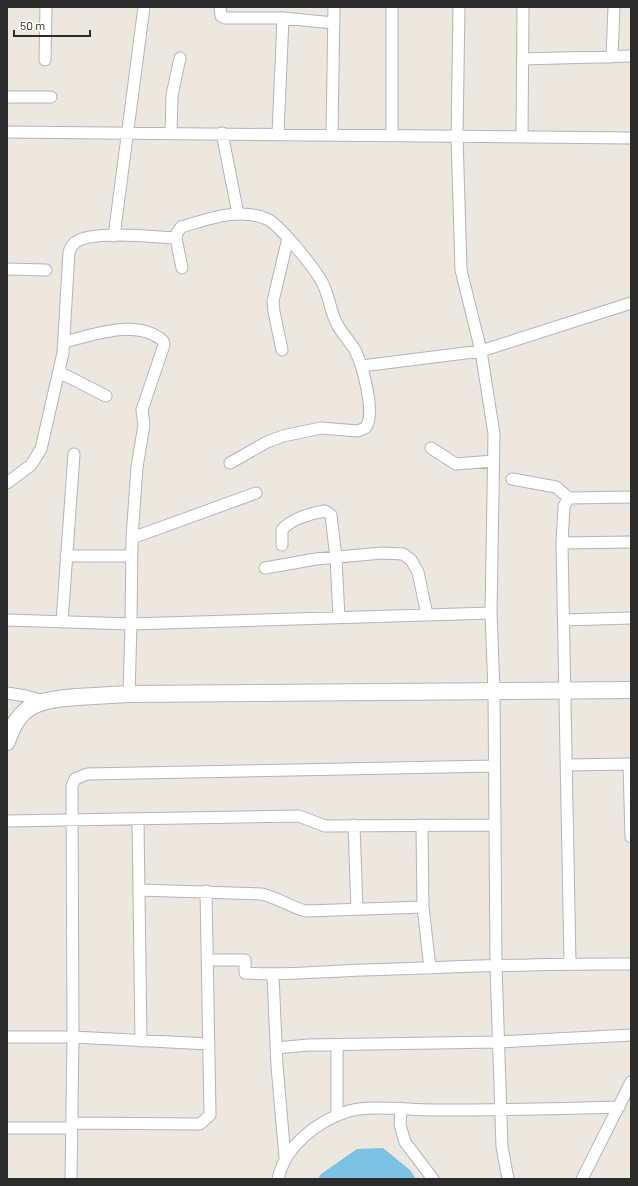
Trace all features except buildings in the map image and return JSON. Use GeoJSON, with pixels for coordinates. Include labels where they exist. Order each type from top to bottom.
{"type":"FeatureCollection","features":[{"type":"Feature","properties":{"kind":"street"},"geometry":{"type":"LineString","coordinates":[[45,60],[46,7]]}},
{"type":"Feature","properties":{"kind":"street"},"geometry":{"type":"LineString","coordinates":[[114,236],[126,132],[144,7]]}},
{"type":"Feature","properties":{"kind":"street"},"geometry":{"type":"LineString","coordinates":[[220,7],[222,16],[225,18],[283,18],[334,23]]}},
{"type":"Feature","properties":{"kind":"street"},"geometry":{"type":"LineString","coordinates":[[332,135],[334,7]]}},
{"type":"Feature","properties":{"kind":"street"},"geometry":{"type":"LineString","coordinates":[[392,7],[392,135]]}},
{"type":"Feature","properties":{"kind":"street"},"geometry":{"type":"LineString","coordinates":[[459,7],[457,136],[461,270],[481,352],[494,434],[491,613],[494,691],[496,966],[502,1147],[508,1179]]}},
{"type":"Feature","properties":{"kind":"street"},"geometry":{"type":"LineString","coordinates":[[522,137],[523,7]]}},
{"type":"Feature","properties":{"kind":"street"},"geometry":{"type":"LineString","coordinates":[[612,57],[614,7]]}},
{"type":"Feature","properties":{"kind":"street"},"geometry":{"type":"LineString","coordinates":[[278,134],[283,18]]}},
{"type":"Feature","properties":{"kind":"street"},"geometry":{"type":"LineString","coordinates":[[523,59],[631,56]]}},
{"type":"Feature","properties":{"kind":"street"},"geometry":{"type":"LineString","coordinates":[[171,133],[172,95],[180,58]]}},
{"type":"Feature","properties":{"kind":"street"},"geometry":{"type":"LineString","coordinates":[[7,98],[51,97]]}},
{"type":"Feature","properties":{"kind":"street"},"geometry":{"type":"LineString","coordinates":[[7,132],[631,138]]}},
{"type":"Feature","properties":{"kind":"street"},"geometry":{"type":"LineString","coordinates":[[222,133],[238,214]]}},
{"type":"Feature","properties":{"kind":"street"},"geometry":{"type":"LineString","coordinates":[[182,268],[176,238],[181,227],[212,217],[238,214],[251,214],[269,220],[288,238],[322,281],[337,324],[354,349],[366,378],[370,420],[365,428],[358,431],[321,428],[283,436],[267,442],[230,463]]}},
{"type":"Feature","properties":{"kind":"street"},"geometry":{"type":"LineString","coordinates":[[7,483],[31,465],[41,449],[59,372],[64,342],[71,247],[75,242],[81,239],[114,236],[176,238]]}},
{"type":"Feature","properties":{"kind":"street"},"geometry":{"type":"LineString","coordinates":[[282,350],[273,301],[288,238]]}},
{"type":"Feature","properties":{"kind":"street"},"geometry":{"type":"LineString","coordinates":[[7,269],[46,270]]}},
{"type":"Feature","properties":{"kind":"street"},"geometry":{"type":"LineString","coordinates":[[362,366],[481,352],[631,303]]}},
{"type":"Feature","properties":{"kind":"street"},"geometry":{"type":"LineString","coordinates":[[64,342],[123,329],[155,336],[163,341],[164,349],[143,403],[144,425],[137,467],[131,556],[129,694]]}},
{"type":"Feature","properties":{"kind":"street"},"geometry":{"type":"LineString","coordinates":[[59,372],[106,396]]}},
{"type":"Feature","properties":{"kind":"street"},"geometry":{"type":"LineString","coordinates":[[431,448],[456,464],[493,461]]}},
{"type":"Feature","properties":{"kind":"street"},"geometry":{"type":"LineString","coordinates":[[62,622],[74,454]]}},
{"type":"Feature","properties":{"kind":"street"},"geometry":{"type":"LineString","coordinates":[[512,479],[556,487],[569,498],[631,497]]}},
{"type":"Feature","properties":{"kind":"street"},"geometry":{"type":"LineString","coordinates":[[132,538],[256,493]]}},
{"type":"Feature","properties":{"kind":"street"},"geometry":{"type":"LineString","coordinates":[[569,498],[564,506],[562,543],[570,963]]}},
{"type":"Feature","properties":{"kind":"street"},"geometry":{"type":"LineString","coordinates":[[282,545],[282,533],[285,527],[311,514],[325,511],[331,515],[336,558],[339,618]]}},
{"type":"Feature","properties":{"kind":"street"},"geometry":{"type":"LineString","coordinates":[[562,543],[631,542]]}},
{"type":"Feature","properties":{"kind":"street"},"geometry":{"type":"LineString","coordinates":[[265,568],[316,559],[395,552],[411,560],[418,572],[427,615]]}},
{"type":"Feature","properties":{"kind":"street"},"geometry":{"type":"LineString","coordinates":[[66,556],[131,556]]}},
{"type":"Feature","properties":{"kind":"street"},"geometry":{"type":"LineString","coordinates":[[7,620],[131,624],[491,613]]}},
{"type":"Feature","properties":{"kind":"street"},"geometry":{"type":"LineString","coordinates":[[564,620],[631,618]]}},
{"type":"Feature","properties":{"kind":"street"},"geometry":{"type":"LineString","coordinates":[[7,742],[15,722],[24,711],[49,699],[129,694],[631,690]]}},
{"type":"Feature","properties":{"kind":"street"},"geometry":{"type":"LineString","coordinates":[[7,693],[43,701]]}},
{"type":"Feature","properties":{"kind":"street"},"geometry":{"type":"LineString","coordinates":[[567,765],[630,764],[631,837]]}},
{"type":"Feature","properties":{"kind":"street"},"geometry":{"type":"LineString","coordinates":[[71,1179],[73,1037],[72,786],[74,778],[87,774],[494,766]]}},
{"type":"Feature","properties":{"kind":"street"},"geometry":{"type":"LineString","coordinates":[[7,822],[299,816],[326,826],[495,825]]}},
{"type":"Feature","properties":{"kind":"street"},"geometry":{"type":"LineString","coordinates":[[138,820],[141,1041]]}},
{"type":"Feature","properties":{"kind":"street"},"geometry":{"type":"LineString","coordinates":[[354,826],[357,909]]}},
{"type":"Feature","properties":{"kind":"street"},"geometry":{"type":"LineString","coordinates":[[422,826],[423,907],[430,968]]}},
{"type":"Feature","properties":{"kind":"street"},"geometry":{"type":"LineString","coordinates":[[139,890],[206,891],[269,895],[295,908],[306,911],[423,907]]}},
{"type":"Feature","properties":{"kind":"street"},"geometry":{"type":"LineString","coordinates":[[7,1128],[200,1124],[210,1116],[206,891]]}},
{"type":"Feature","properties":{"kind":"street"},"geometry":{"type":"LineString","coordinates":[[208,960],[245,960],[245,973],[273,975],[319,971],[570,963],[631,964]]}},
{"type":"Feature","properties":{"kind":"street"},"geometry":{"type":"LineString","coordinates":[[273,975],[276,1048],[285,1157]]}},
{"type":"Feature","properties":{"kind":"street"},"geometry":{"type":"LineString","coordinates":[[276,1048],[337,1045],[498,1042],[631,1034]]}},
{"type":"Feature","properties":{"kind":"street"},"geometry":{"type":"LineString","coordinates":[[7,1037],[73,1037],[209,1044]]}},
{"type":"Feature","properties":{"kind":"street"},"geometry":{"type":"LineString","coordinates":[[337,1045],[337,1115]]}},
{"type":"Feature","properties":{"kind":"street"},"geometry":{"type":"LineString","coordinates":[[582,1179],[631,1082]]}},
{"type":"Feature","properties":{"kind":"street"},"geometry":{"type":"LineString","coordinates":[[278,1179],[285,1157],[294,1146],[308,1134],[337,1115],[364,1108],[401,1110],[501,1110],[619,1107]]}},
{"type":"Feature","properties":{"kind":"street"},"geometry":{"type":"LineString","coordinates":[[401,1110],[400,1125],[405,1142],[434,1179]]}},
{"type":"Feature","properties":{"kind":"water"},"geometry":{"type":"Polygon","coordinates":[[[383,1148],[410,1170],[416,1179],[318,1179],[321,1174],[357,1149],[383,1148]]]}}]}
